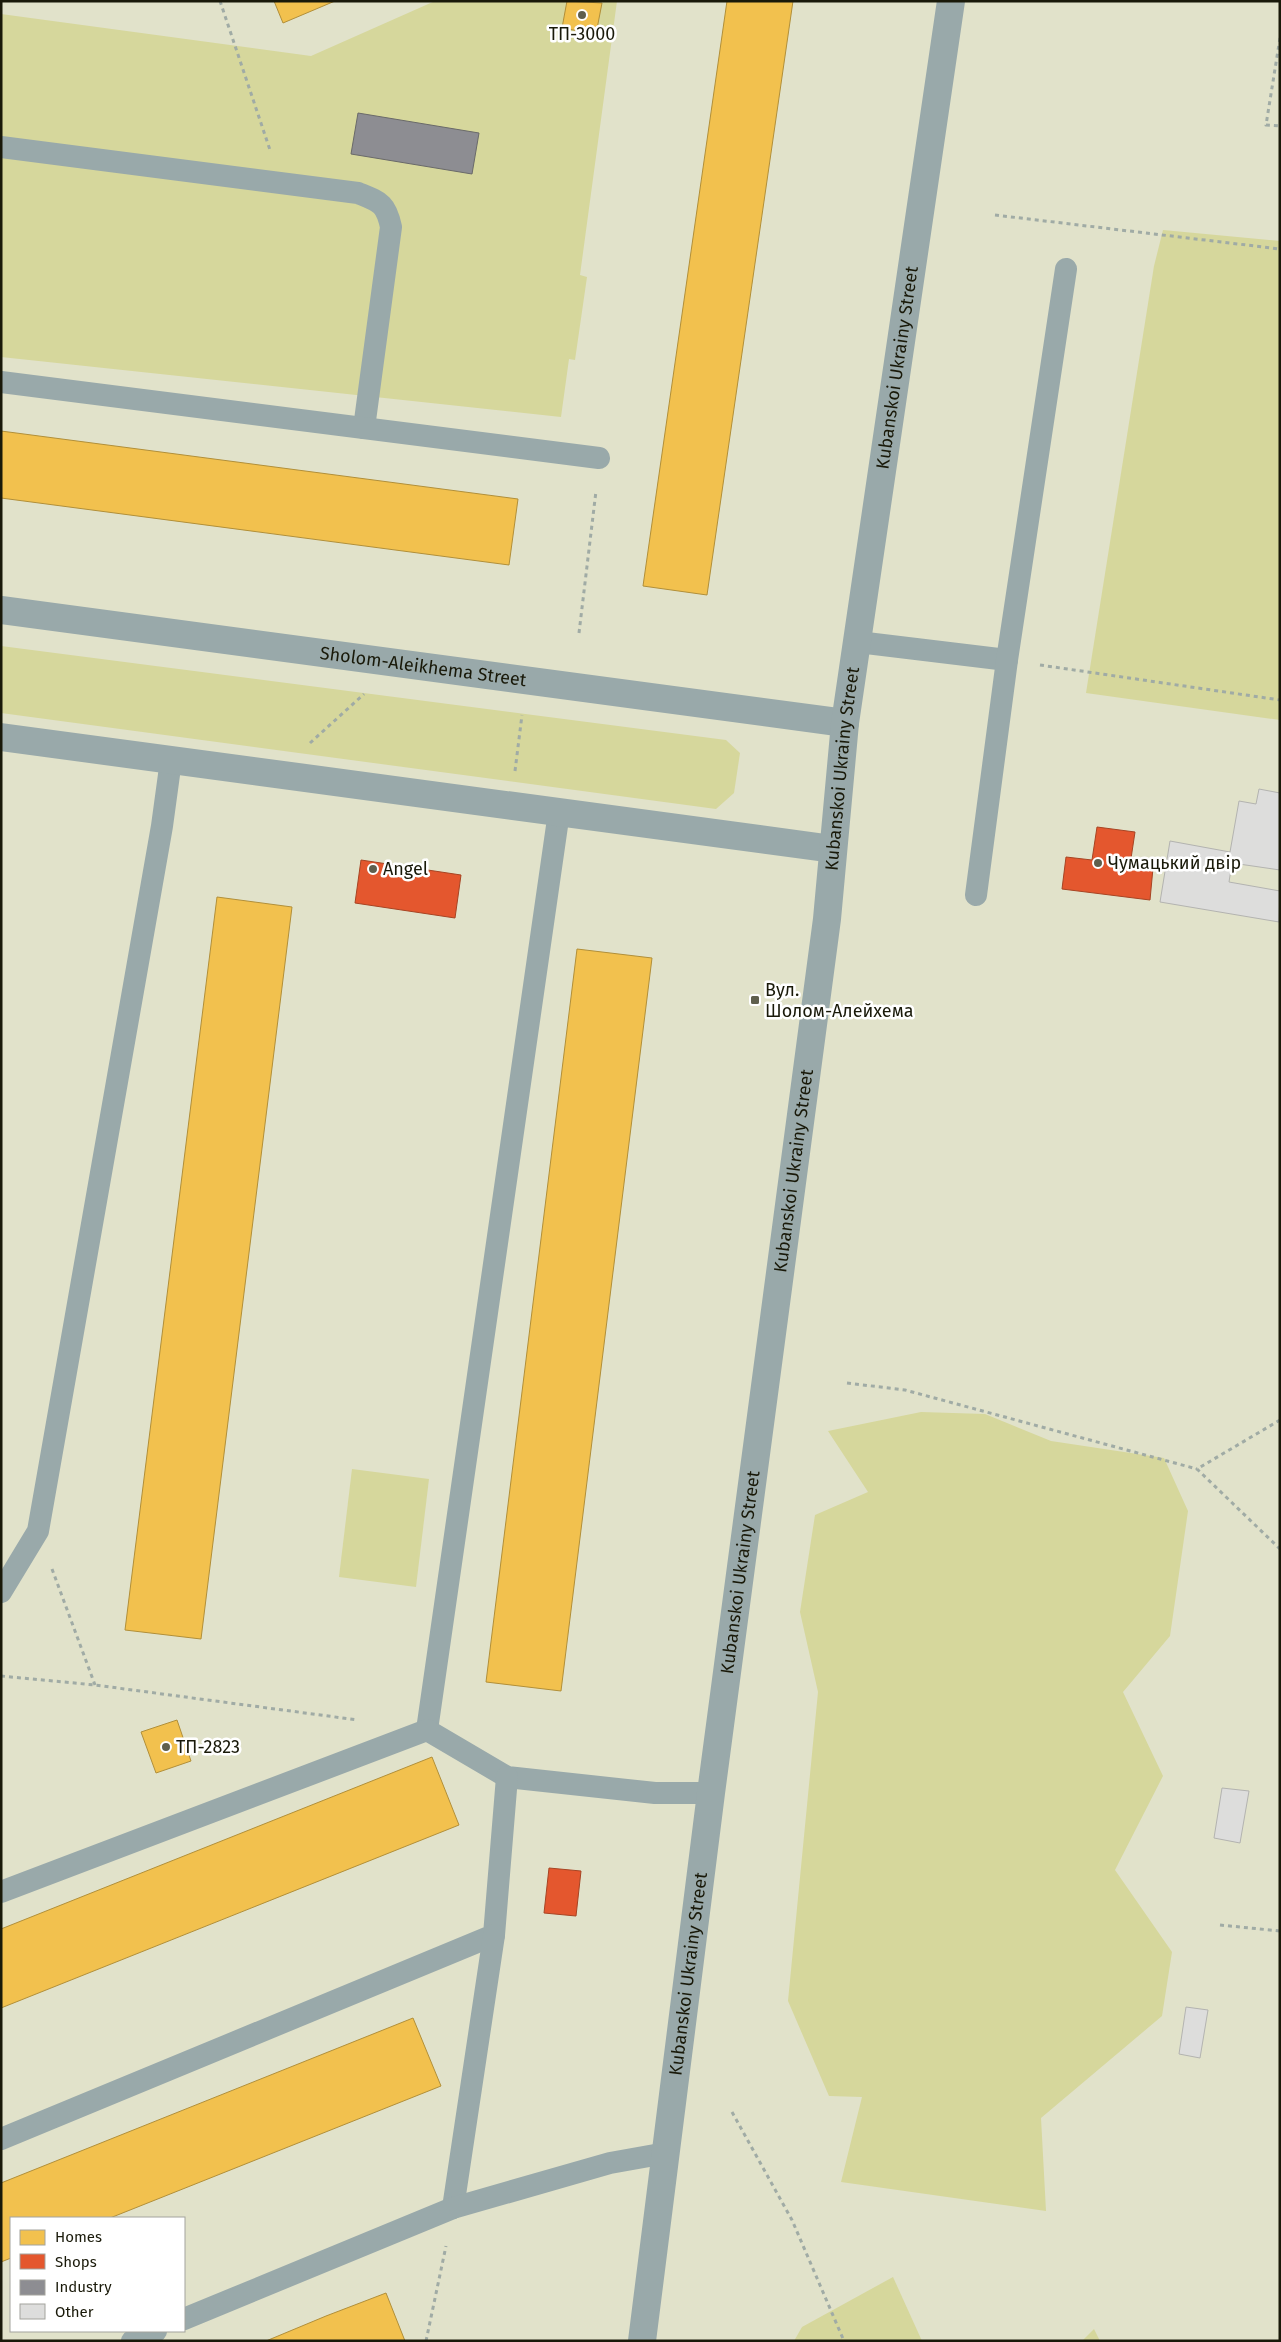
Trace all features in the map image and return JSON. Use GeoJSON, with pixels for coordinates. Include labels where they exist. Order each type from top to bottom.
{"type":"FeatureCollection","features":[{"type":"Feature","properties":{"kind":"street","name":"Kubanskoi Ukrainy Street"},"geometry":{"type":"LineString","coordinates":[[642,2341],[711,1793],[827,919],[845,723],[952,1]]}},
{"type":"Feature","properties":{"kind":"street","name":"Sholom-Aleikhema Street"},"geometry":{"type":"LineString","coordinates":[[1,610],[397,665],[845,723]]}},
{"type":"Feature","properties":{"kind":"street"},"geometry":{"type":"LineString","coordinates":[[1,737],[833,849]]}},
{"type":"Feature","properties":{"kind":"lane"},"geometry":{"type":"LineString","coordinates":[[1,147],[358,193],[380,204],[387,210],[391,227],[364,428]]}},
{"type":"Feature","properties":{"kind":"lane"},"geometry":{"type":"LineString","coordinates":[[976,895],[1007,660],[1066,269]]}},
{"type":"Feature","properties":{"kind":"lane"},"geometry":{"type":"LineString","coordinates":[[1,382],[600,458]]}},
{"type":"Feature","properties":{"kind":"lane"},"geometry":{"type":"LineString","coordinates":[[858,642],[1007,660]]}},
{"type":"Feature","properties":{"kind":"lane"},"geometry":{"type":"LineString","coordinates":[[1,1592],[38,1531],[161,836],[171,760]]}},
{"type":"Feature","properties":{"kind":"lane"},"geometry":{"type":"LineString","coordinates":[[427,1730],[559,812]]}},
{"type":"Feature","properties":{"kind":"lane"},"geometry":{"type":"LineString","coordinates":[[427,1730],[507,1777],[655,1793],[711,1793]]}},
{"type":"Feature","properties":{"kind":"lane"},"geometry":{"type":"LineString","coordinates":[[1,1892],[427,1730]]}},
{"type":"Feature","properties":{"kind":"lane"},"geometry":{"type":"LineString","coordinates":[[453,2208],[494,1935],[507,1777]]}},
{"type":"Feature","properties":{"kind":"lane"},"geometry":{"type":"LineString","coordinates":[[1,2139],[494,1935]]}},
{"type":"Feature","properties":{"kind":"lane"},"geometry":{"type":"LineString","coordinates":[[185,2319],[453,2208],[610,2163],[666,2153]]}},
{"type":"Feature","properties":{"kind":"lane"},"geometry":{"type":"LineString","coordinates":[[132,2341],[154,2332]]}},
{"type":"Feature","properties":{"kind":"path"},"geometry":{"type":"LineString","coordinates":[[220,1],[270,151]]}},
{"type":"Feature","properties":{"kind":"path"},"geometry":{"type":"LineString","coordinates":[[1280,38],[1266,125],[1280,126]]}},
{"type":"Feature","properties":{"kind":"path"},"geometry":{"type":"LineString","coordinates":[[995,214],[1280,249]]}},
{"type":"Feature","properties":{"kind":"path"},"geometry":{"type":"LineString","coordinates":[[579,633],[600,458]]}},
{"type":"Feature","properties":{"kind":"path"},"geometry":{"type":"LineString","coordinates":[[1007,660],[1280,700]]}},
{"type":"Feature","properties":{"kind":"path"},"geometry":{"type":"LineString","coordinates":[[276,774],[397,665]]}},
{"type":"Feature","properties":{"kind":"path"},"geometry":{"type":"LineString","coordinates":[[511,806],[526,682]]}},
{"type":"Feature","properties":{"kind":"path"},"geometry":{"type":"LineString","coordinates":[[847,1383],[905,1390],[1197,1470],[1280,1549]]}},
{"type":"Feature","properties":{"kind":"path"},"geometry":{"type":"LineString","coordinates":[[1197,1470],[1280,1420]]}},
{"type":"Feature","properties":{"kind":"path"},"geometry":{"type":"LineString","coordinates":[[38,1531],[95,1685]]}},
{"type":"Feature","properties":{"kind":"path"},"geometry":{"type":"LineString","coordinates":[[1,1676],[95,1685],[368,1722]]}},
{"type":"Feature","properties":{"kind":"path"},"geometry":{"type":"LineString","coordinates":[[1220,1925],[1280,1931]]}},
{"type":"Feature","properties":{"kind":"path"},"geometry":{"type":"LineString","coordinates":[[732,2112],[792,2220],[844,2341]]}},
{"type":"Feature","properties":{"kind":"path"},"geometry":{"type":"LineString","coordinates":[[426,2341],[453,2208]]}},
{"type":"Feature","properties":{"kind":"green space"},"geometry":{"type":"Polygon","coordinates":[[[435,1],[617,1],[580,275],[587,277],[575,360],[569,359],[561,417],[1,357],[1,14],[311,56],[435,1]]]}},
{"type":"Feature","properties":{"kind":"green space"},"geometry":{"type":"Polygon","coordinates":[[[1163,230],[1280,241],[1280,720],[1086,693],[1154,266],[1163,230]]]}},
{"type":"Feature","properties":{"kind":"green space"},"geometry":{"type":"Polygon","coordinates":[[[1,646],[726,740],[740,753],[734,793],[716,809],[1,713],[1,646]]]}},
{"type":"Feature","properties":{"kind":"green space"},"geometry":{"type":"Polygon","coordinates":[[[921,1412],[985,1414],[1051,1441],[1164,1458],[1188,1511],[1170,1636],[1123,1692],[1163,1776],[1115,1870],[1172,1952],[1162,2016],[1041,2118],[1046,2211],[841,2182],[862,2097],[829,2096],[788,2001],[818,1692],[800,1612],[815,1515],[868,1492],[828,1431],[921,1412]]]}},
{"type":"Feature","properties":{"kind":"green space"},"geometry":{"type":"Polygon","coordinates":[[[352,1469],[429,1479],[416,1587],[339,1577],[352,1469]]]}},
{"type":"Feature","properties":{"kind":"green space"},"geometry":{"type":"Polygon","coordinates":[[[893,2277],[922,2341],[794,2341],[802,2327],[893,2277]]]}},
{"type":"Feature","properties":{"kind":"green space"},"geometry":{"type":"Polygon","coordinates":[[[1094,2329],[1100,2341],[1082,2341],[1094,2329]]]}},
{"type":"Feature","properties":{"kind":"building: Homes"},"geometry":{"type":"Polygon","coordinates":[[[274,1],[335,1],[283,23],[274,1]]]}},
{"type":"Feature","properties":{"kind":"building: Homes","name":"ТП-3000"},"geometry":{"type":"Polygon","coordinates":[[[567,1],[602,3],[596,34],[562,28],[567,1]]]}},
{"type":"Feature","properties":{"kind":"building: Homes"},"geometry":{"type":"Polygon","coordinates":[[[727,1],[793,1],[707,595],[643,586],[727,1]]]}},
{"type":"Feature","properties":{"kind":"building: Homes"},"geometry":{"type":"Polygon","coordinates":[[[1,431],[518,499],[509,565],[1,498],[1,431]]]}},
{"type":"Feature","properties":{"kind":"building: Homes"},"geometry":{"type":"Polygon","coordinates":[[[217,897],[292,907],[201,1639],[125,1630],[217,897]]]}},
{"type":"Feature","properties":{"kind":"building: Homes"},"geometry":{"type":"Polygon","coordinates":[[[577,949],[652,958],[561,1691],[486,1682],[577,949]]]}},
{"type":"Feature","properties":{"kind":"building: Homes","name":"ТП-2823"},"geometry":{"type":"Polygon","coordinates":[[[177,1720],[191,1761],[156,1773],[141,1732],[177,1720]]]}},
{"type":"Feature","properties":{"kind":"building: Homes"},"geometry":{"type":"Polygon","coordinates":[[[432,1757],[459,1825],[1,2008],[1,1929],[432,1757]]]}},
{"type":"Feature","properties":{"kind":"building: Homes"},"geometry":{"type":"Polygon","coordinates":[[[413,2018],[441,2086],[113,2217],[10,2217],[10,2258],[1,2262],[1,2183],[413,2018]]]}},
{"type":"Feature","properties":{"kind":"building: Homes"},"geometry":{"type":"Polygon","coordinates":[[[386,2293],[405,2341],[266,2341],[326,2316],[386,2293]]]}},
{"type":"Feature","properties":{"kind":"building: Shops","name":"Чумацький двір"},"geometry":{"type":"Polygon","coordinates":[[[1097,827],[1135,832],[1130,865],[1153,868],[1150,900],[1062,889],[1066,857],[1092,860],[1097,827]]]}},
{"type":"Feature","properties":{"kind":"building: Shops"},"geometry":{"type":"Polygon","coordinates":[[[361,860],[461,875],[455,918],[355,903],[361,860]]]}},
{"type":"Feature","properties":{"kind":"building: Shops"},"geometry":{"type":"Polygon","coordinates":[[[549,1868],[581,1871],[576,1916],[544,1913],[549,1868]]]}},
{"type":"Feature","properties":{"kind":"building: Industry"},"geometry":{"type":"Polygon","coordinates":[[[358,113],[479,133],[472,174],[351,154],[358,113]]]}},
{"type":"Feature","properties":{"kind":"building: Other"},"geometry":{"type":"Polygon","coordinates":[[[1259,789],[1280,793],[1280,870],[1232,863],[1229,882],[1280,891],[1279,922],[1160,902],[1170,841],[1230,852],[1239,801],[1256,804],[1259,789]]]}},
{"type":"Feature","properties":{"kind":"building: Other"},"geometry":{"type":"Polygon","coordinates":[[[1222,1788],[1249,1791],[1240,1843],[1214,1838],[1222,1788]]]}},
{"type":"Feature","properties":{"kind":"building: Other"},"geometry":{"type":"Polygon","coordinates":[[[1186,2007],[1208,2010],[1200,2058],[1179,2054],[1186,2007]]]}},
{"type":"Feature","properties":{"kind":"place","name":"ТП-3000"},"geometry":{"type":"Point","coordinates":[582,15]}},
{"type":"Feature","properties":{"kind":"place","name":"Чумацький двір"},"geometry":{"type":"Point","coordinates":[1098,863]}},
{"type":"Feature","properties":{"kind":"place","name":"Angel"},"geometry":{"type":"Point","coordinates":[373,869]}},
{"type":"Feature","properties":{"kind":"place","name":"Вул. Шолом-Алейхема"},"geometry":{"type":"Point","coordinates":[755,1000]}},
{"type":"Feature","properties":{"kind":"place","name":"ТП-2823"},"geometry":{"type":"Point","coordinates":[166,1747]}}]}
